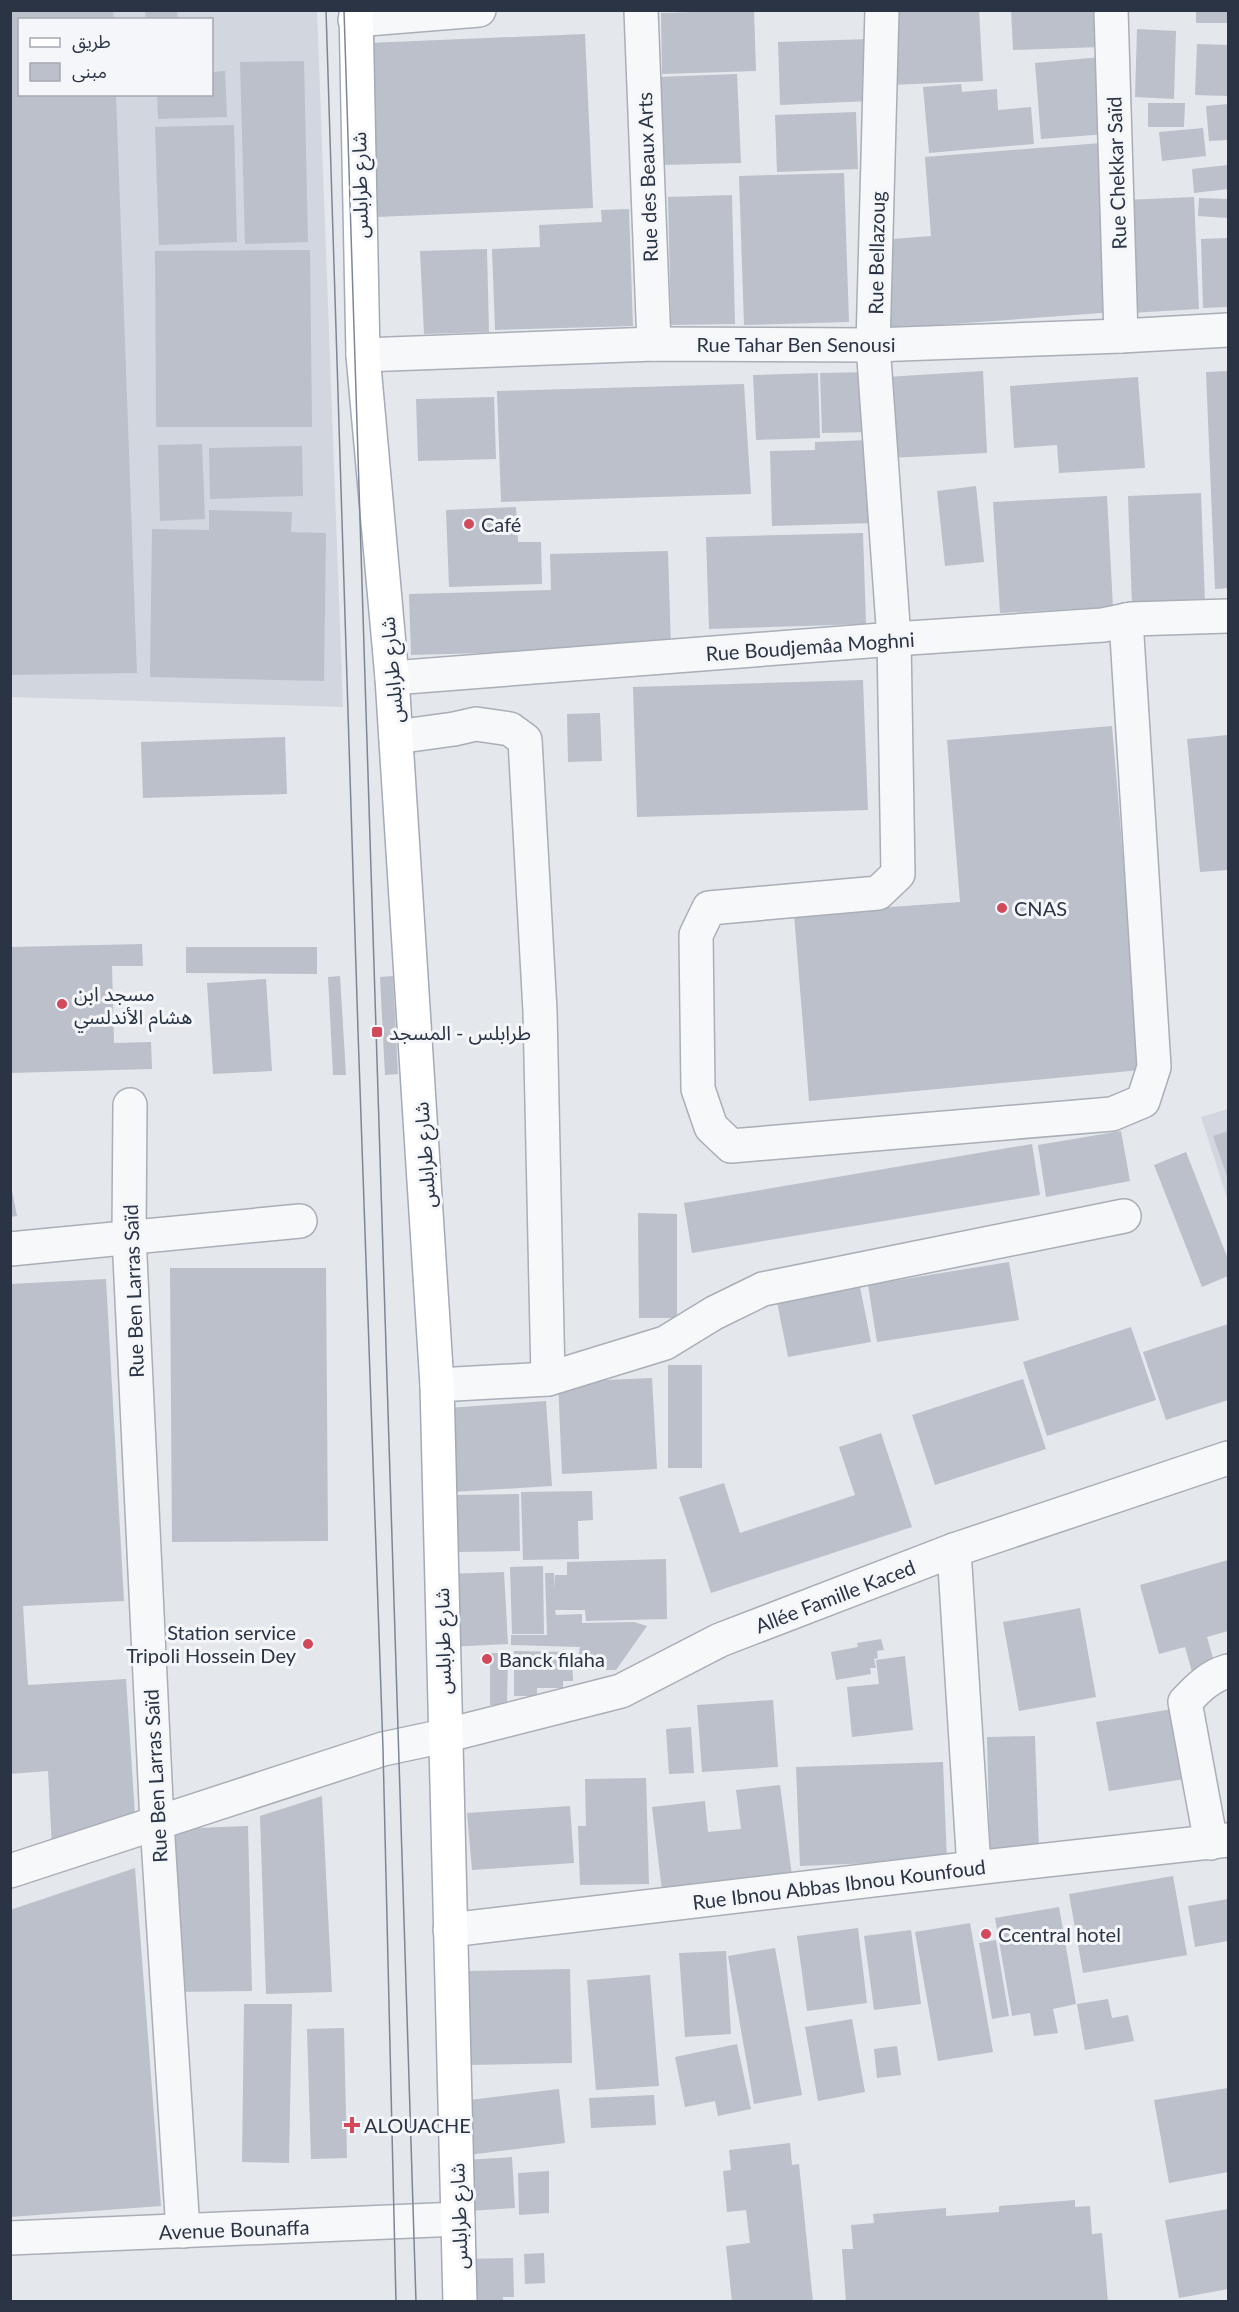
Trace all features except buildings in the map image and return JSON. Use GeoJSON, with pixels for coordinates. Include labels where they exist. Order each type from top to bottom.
{"type":"FeatureCollection","features":[{"type":"Feature","properties":{"kind":"main road","name":"شارع طرابلس"},"geometry":{"type":"LineString","coordinates":[[356,15],[363,355],[392,678],[437,1385],[444,1736],[460,2301]]}},
{"type":"Feature","properties":{"kind":"street"},"geometry":{"type":"LineString","coordinates":[[356,15],[479,10]]}},
{"type":"Feature","properties":{"kind":"street","name":"Rue des Beaux Arts"},"geometry":{"type":"LineString","coordinates":[[640,10],[654,344]]}},
{"type":"Feature","properties":{"kind":"street","name":"Rue Bellazoug"},"geometry":{"type":"LineString","coordinates":[[882,10],[873,345],[894,639],[898,874],[878,893],[709,908],[696,935],[698,1089],[711,1127],[731,1146],[1112,1114],[1143,1101],[1154,1067],[1126,620]]}},
{"type":"Feature","properties":{"kind":"street","name":"Rue Chekkar Saïd"},"geometry":{"type":"LineString","coordinates":[[1111,10],[1121,336]]}},
{"type":"Feature","properties":{"kind":"street","name":"Rue Tahar Ben Senousi"},"geometry":{"type":"LineString","coordinates":[[363,355],[654,344],[873,345],[1228,330]]}},
{"type":"Feature","properties":{"kind":"street","name":"Rue Boudjemâa Moghni"},"geometry":{"type":"LineString","coordinates":[[392,678],[1103,625],[1126,620],[1228,616]]}},
{"type":"Feature","properties":{"kind":"street"},"geometry":{"type":"LineString","coordinates":[[396,737],[476,724],[510,729],[525,740],[540,1011],[548,1379]]}},
{"type":"Feature","properties":{"kind":"street","name":"Rue Ben Larras Saïd"},"geometry":{"type":"LineString","coordinates":[[130,1105],[129,1236],[157,1823],[183,2231]]}},
{"type":"Feature","properties":{"kind":"street"},"geometry":{"type":"LineString","coordinates":[[437,1385],[548,1379],[665,1343],[714,1313],[763,1289],[1124,1216]]}},
{"type":"Feature","properties":{"kind":"street"},"geometry":{"type":"LineString","coordinates":[[10,1249],[300,1221]]}},
{"type":"Feature","properties":{"kind":"street","name":"Allée Famille Kaced"},"geometry":{"type":"LineString","coordinates":[[10,1871],[383,1749],[444,1736],[621,1691],[720,1640],[954,1550],[1228,1458]]}},
{"type":"Feature","properties":{"kind":"street"},"geometry":{"type":"LineString","coordinates":[[954,1550],[974,1868]]}},
{"type":"Feature","properties":{"kind":"street"},"geometry":{"type":"LineString","coordinates":[[1220,1842],[1185,1702],[1198,1687],[1218,1674],[1228,1671]]}},
{"type":"Feature","properties":{"kind":"street","name":"Rue Ibnou Abbas Ibnou Kounfoud"},"geometry":{"type":"LineString","coordinates":[[450,1930],[974,1868],[1220,1842]]}},
{"type":"Feature","properties":{"kind":"street","name":"Avenue Bounaffa"},"geometry":{"type":"LineString","coordinates":[[10,2238],[458,2219]]}},
{"type":"Feature","properties":{"kind":"shaded area"},"geometry":{"type":"Polygon","coordinates":[[[11,11],[317,11],[343,707],[11,697],[11,11]]]}},
{"type":"Feature","properties":{"kind":"shaded area"},"geometry":{"type":"Polygon","coordinates":[[[1228,1109],[1228,1201],[1201,1117],[1228,1109]]]}},
{"type":"Feature","properties":{"kind":"tram line"},"geometry":{"type":"LineString","coordinates":[[326,10],[383,1749],[396,2302]]}},
{"type":"Feature","properties":{"kind":"tram line"},"geometry":{"type":"LineString","coordinates":[[344,10],[416,2302]]}},
{"type":"Feature","properties":{"kind":"place","name":"Café"},"geometry":{"type":"Point","coordinates":[469,524]}},
{"type":"Feature","properties":{"kind":"place","name":"CNAS"},"geometry":{"type":"Point","coordinates":[1002,908]}},
{"type":"Feature","properties":{"kind":"place","name":"مسجد ابن هشام الأندلسي"},"geometry":{"type":"Point","coordinates":[62,1004]}},
{"type":"Feature","properties":{"kind":"place","name":"طرابلس - المسجد"},"geometry":{"type":"Point","coordinates":[377,1032]}},
{"type":"Feature","properties":{"kind":"place","name":"Station service Tripoli Hossein Dey"},"geometry":{"type":"Point","coordinates":[308,1644]}},
{"type":"Feature","properties":{"kind":"place","name":"Banck filaha"},"geometry":{"type":"Point","coordinates":[487,1659]}},
{"type":"Feature","properties":{"kind":"place","name":"Ccentral hotel"},"geometry":{"type":"Point","coordinates":[986,1934]}},
{"type":"Feature","properties":{"kind":"place","name":"ALOUACHE"},"geometry":{"type":"Point","coordinates":[352,2125]}}]}
